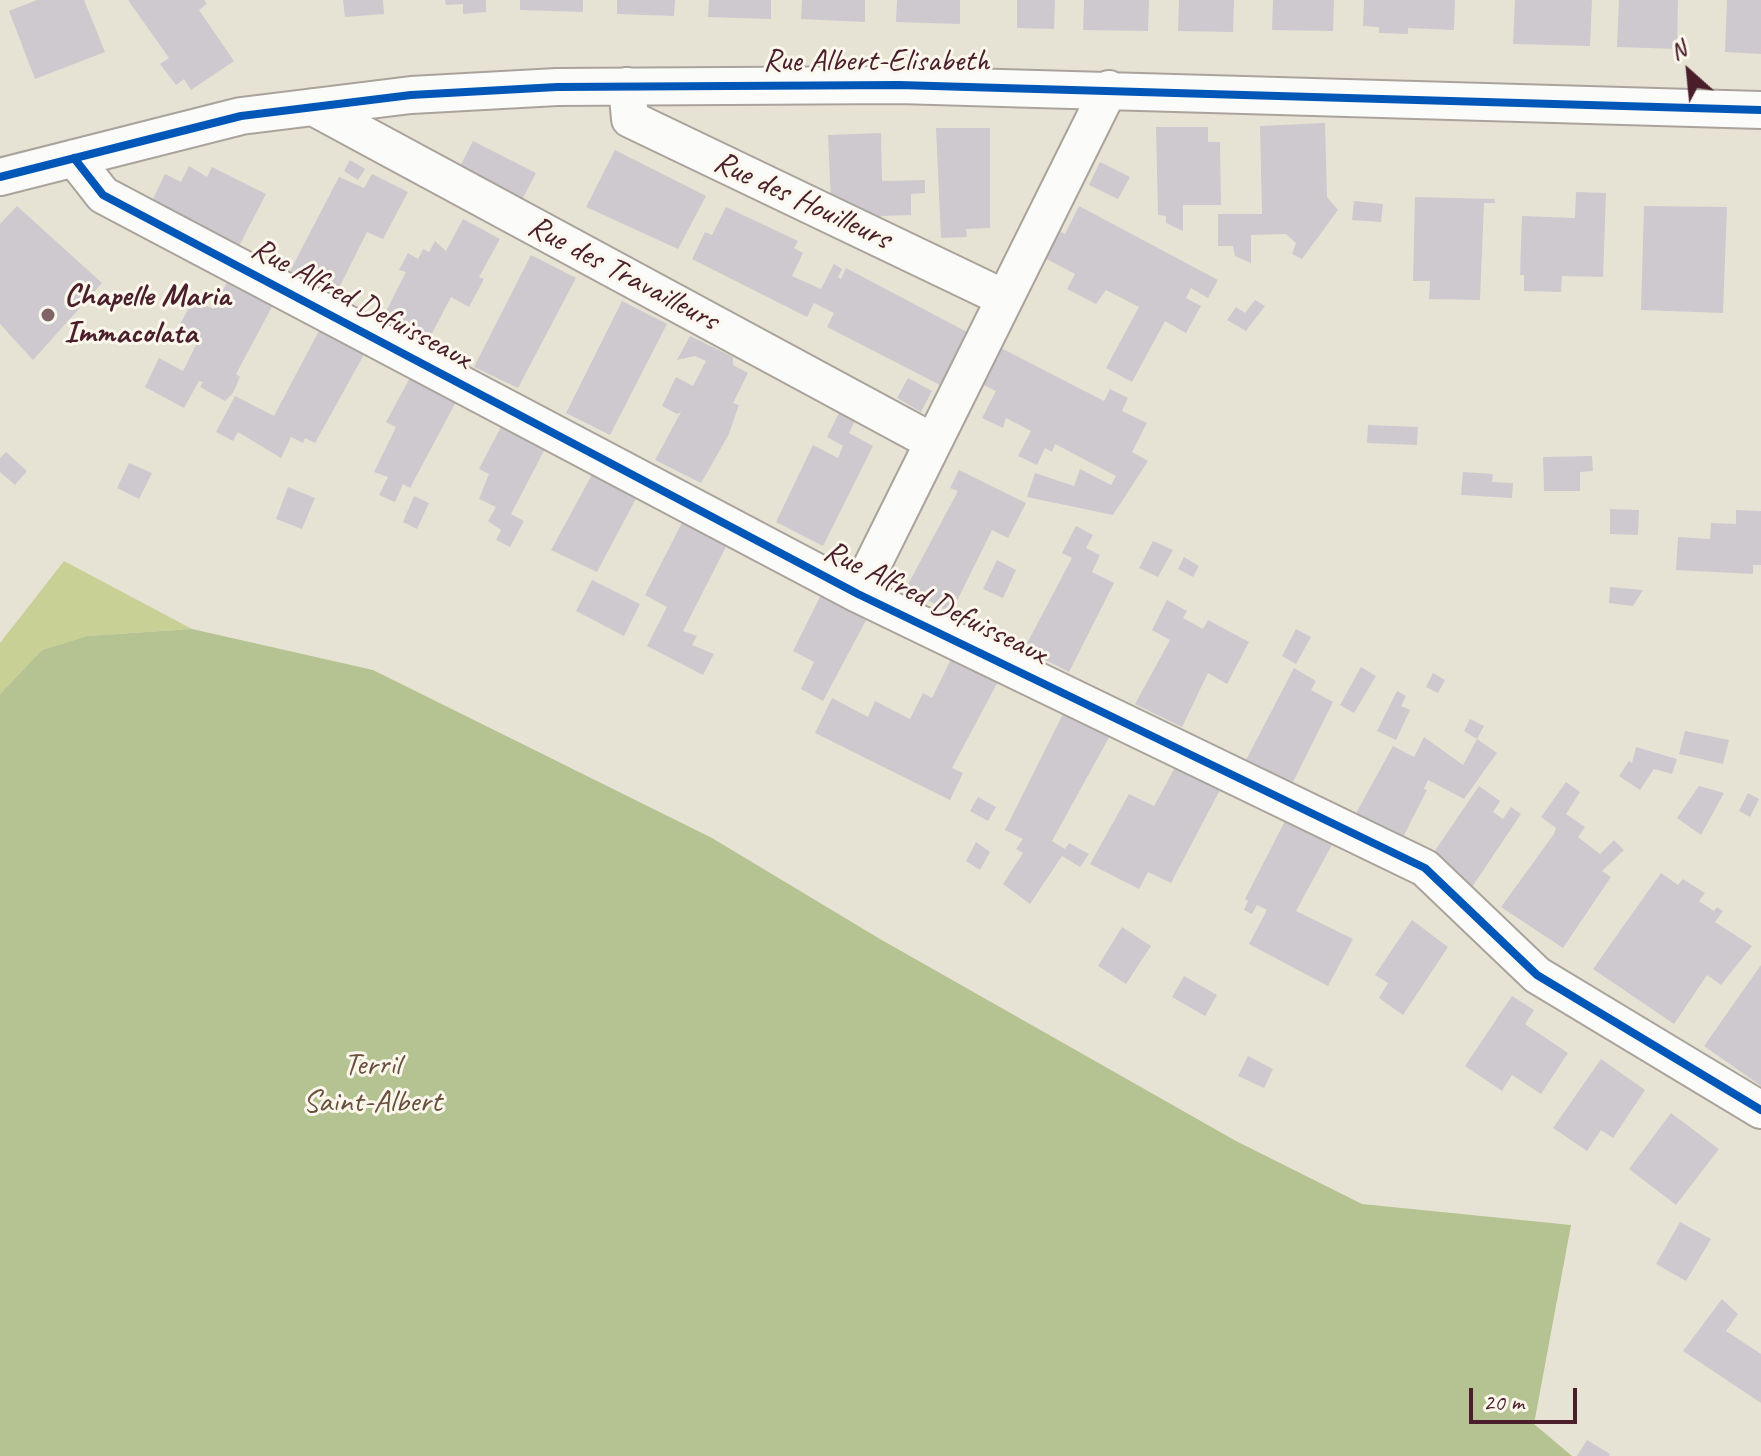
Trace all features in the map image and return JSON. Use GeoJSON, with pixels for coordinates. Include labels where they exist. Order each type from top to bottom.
{"type":"FeatureCollection","features":[{"type":"Feature","properties":{"kind":"street","name":"Rue Albert-Elisabeth"},"geometry":{"type":"LineString","coordinates":[[0,177],[241,116],[411,95],[627,86],[899,85],[1109,89],[1761,110]]}},
{"type":"Feature","properties":{"kind":"street","name":"Rue des Houilleurs"},"geometry":{"type":"LineString","coordinates":[[627,86],[630,119],[1004,298]]}},
{"type":"Feature","properties":{"kind":"street"},"geometry":{"type":"LineString","coordinates":[[858,594],[1109,89]]}},
{"type":"Feature","properties":{"kind":"street","name":"Rue des Travailleurs"},"geometry":{"type":"LineString","coordinates":[[313,107],[933,442]]}},
{"type":"Feature","properties":{"kind":"street","name":"Rue Alfred Defuisseaux"},"geometry":{"type":"LineString","coordinates":[[74,158],[103,195],[858,594],[1425,868],[1537,975],[1761,1110]]}},
{"type":"Feature","properties":{"kind":"green space"},"geometry":{"type":"Polygon","coordinates":[[[64,561],[192,629],[87,636],[42,650],[0,694],[0,643],[64,561]]]}},
{"type":"Feature","properties":{"kind":"green space","name":"Terril Saint-Albert"},"geometry":{"type":"Polygon","coordinates":[[[192,629],[373,670],[712,838],[880,939],[1236,1141],[1362,1204],[1571,1225],[1534,1424],[1572,1456],[0,1456],[0,694],[42,650],[87,636],[192,629]]]}},
{"type":"Feature","properties":{"kind":"building"},"geometry":{"type":"Polygon","coordinates":[[[37,0],[84,0],[105,52],[35,79],[9,11],[37,0]]]}},
{"type":"Feature","properties":{"kind":"building"},"geometry":{"type":"Polygon","coordinates":[[[128,0],[204,0],[207,4],[199,10],[234,61],[191,90],[184,79],[176,85],[160,64],[169,58],[128,0]]]}},
{"type":"Feature","properties":{"kind":"building"},"geometry":{"type":"Polygon","coordinates":[[[343,0],[383,0],[384,14],[345,17],[343,0]]]}},
{"type":"Feature","properties":{"kind":"building"},"geometry":{"type":"Polygon","coordinates":[[[445,0],[486,0],[486,12],[463,14],[463,4],[446,5],[445,0]]]}},
{"type":"Feature","properties":{"kind":"building"},"geometry":{"type":"Polygon","coordinates":[[[520,0],[583,0],[583,12],[520,10],[520,0]]]}},
{"type":"Feature","properties":{"kind":"building"},"geometry":{"type":"Polygon","coordinates":[[[617,0],[675,0],[674,16],[617,14],[617,0]]]}},
{"type":"Feature","properties":{"kind":"building"},"geometry":{"type":"Polygon","coordinates":[[[709,0],[771,0],[771,19],[708,17],[709,0]]]}},
{"type":"Feature","properties":{"kind":"building"},"geometry":{"type":"Polygon","coordinates":[[[802,0],[865,0],[865,22],[801,19],[802,0]]]}},
{"type":"Feature","properties":{"kind":"building"},"geometry":{"type":"Polygon","coordinates":[[[897,0],[960,0],[960,24],[896,22],[897,0]]]}},
{"type":"Feature","properties":{"kind":"building"},"geometry":{"type":"Polygon","coordinates":[[[1017,0],[1055,0],[1054,29],[1017,28],[1017,0]]]}},
{"type":"Feature","properties":{"kind":"building"},"geometry":{"type":"Polygon","coordinates":[[[1084,0],[1149,0],[1148,31],[1083,30],[1084,0]]]}},
{"type":"Feature","properties":{"kind":"building"},"geometry":{"type":"Polygon","coordinates":[[[1179,0],[1234,0],[1233,32],[1178,31],[1179,0]]]}},
{"type":"Feature","properties":{"kind":"building"},"geometry":{"type":"Polygon","coordinates":[[[1273,0],[1334,0],[1333,31],[1272,30],[1273,0]]]}},
{"type":"Feature","properties":{"kind":"building"},"geometry":{"type":"Polygon","coordinates":[[[1364,0],[1455,0],[1454,30],[1408,28],[1408,34],[1379,33],[1379,27],[1363,26],[1364,0]]]}},
{"type":"Feature","properties":{"kind":"building"},"geometry":{"type":"Polygon","coordinates":[[[1515,0],[1592,0],[1590,46],[1513,44],[1515,0]]]}},
{"type":"Feature","properties":{"kind":"building"},"geometry":{"type":"Polygon","coordinates":[[[1619,0],[1678,0],[1677,49],[1617,47],[1619,0]]]}},
{"type":"Feature","properties":{"kind":"building"},"geometry":{"type":"Polygon","coordinates":[[[1727,0],[1761,0],[1761,54],[1725,52],[1727,0]]]}},
{"type":"Feature","properties":{"kind":"building"},"geometry":{"type":"Polygon","coordinates":[[[1325,123],[1327,197],[1338,210],[1302,259],[1292,254],[1296,243],[1286,234],[1251,235],[1251,263],[1235,256],[1233,246],[1218,246],[1218,214],[1262,214],[1260,126],[1325,123]]]}},
{"type":"Feature","properties":{"kind":"building"},"geometry":{"type":"Polygon","coordinates":[[[1156,127],[1208,127],[1208,142],[1220,142],[1221,205],[1183,205],[1183,231],[1166,223],[1166,216],[1158,215],[1156,127]]]}},
{"type":"Feature","properties":{"kind":"building"},"geometry":{"type":"Polygon","coordinates":[[[936,128],[990,128],[990,228],[966,229],[967,237],[941,238],[936,128]]]}},
{"type":"Feature","properties":{"kind":"building"},"geometry":{"type":"Polygon","coordinates":[[[881,133],[882,181],[925,180],[925,193],[911,194],[911,215],[881,216],[881,226],[831,201],[828,135],[881,133]]]}},
{"type":"Feature","properties":{"kind":"building"},"geometry":{"type":"Polygon","coordinates":[[[473,141],[536,173],[515,213],[452,182],[473,141]]]}},
{"type":"Feature","properties":{"kind":"building"},"geometry":{"type":"Polygon","coordinates":[[[615,150],[706,196],[678,249],[586,207],[615,150]]]}},
{"type":"Feature","properties":{"kind":"building"},"geometry":{"type":"Polygon","coordinates":[[[350,160],[365,169],[358,180],[344,171],[350,160]]]}},
{"type":"Feature","properties":{"kind":"building"},"geometry":{"type":"Polygon","coordinates":[[[1100,162],[1130,177],[1118,199],[1089,185],[1100,162]]]}},
{"type":"Feature","properties":{"kind":"building"},"geometry":{"type":"Polygon","coordinates":[[[189,166],[207,177],[212,167],[266,194],[239,246],[152,201],[165,174],[181,182],[189,166]]]}},
{"type":"Feature","properties":{"kind":"building"},"geometry":{"type":"Polygon","coordinates":[[[372,174],[408,192],[383,239],[367,232],[335,296],[289,273],[339,177],[364,188],[372,174]]]}},
{"type":"Feature","properties":{"kind":"building"},"geometry":{"type":"Polygon","coordinates":[[[1576,192],[1606,193],[1603,277],[1562,276],[1561,292],[1524,291],[1524,275],[1520,275],[1522,216],[1575,218],[1576,192]]]}},
{"type":"Feature","properties":{"kind":"building"},"geometry":{"type":"Polygon","coordinates":[[[1415,197],[1495,199],[1495,203],[1484,203],[1480,300],[1429,299],[1430,281],[1413,281],[1415,197]]]}},
{"type":"Feature","properties":{"kind":"building"},"geometry":{"type":"Polygon","coordinates":[[[1354,201],[1383,204],[1381,222],[1352,220],[1354,201]]]}},
{"type":"Feature","properties":{"kind":"building"},"geometry":{"type":"Polygon","coordinates":[[[17,206],[102,283],[33,360],[0,324],[0,224],[17,206]]]}},
{"type":"Feature","properties":{"kind":"building"},"geometry":{"type":"Polygon","coordinates":[[[1079,206],[1218,280],[1208,298],[1191,288],[1186,298],[1201,306],[1186,333],[1165,321],[1132,382],[1106,368],[1139,307],[1106,290],[1096,304],[1067,289],[1075,274],[1041,256],[1055,229],[1065,234],[1079,206]]]}},
{"type":"Feature","properties":{"kind":"building"},"geometry":{"type":"Polygon","coordinates":[[[1644,206],[1727,207],[1723,313],[1641,310],[1644,206]]]}},
{"type":"Feature","properties":{"kind":"building"},"geometry":{"type":"Polygon","coordinates":[[[726,207],[798,241],[794,248],[803,253],[792,276],[821,289],[834,264],[842,269],[838,277],[841,279],[846,268],[967,332],[940,385],[827,327],[834,313],[814,303],[807,317],[692,259],[705,232],[712,235],[726,207]]]}},
{"type":"Feature","properties":{"kind":"building"},"geometry":{"type":"Polygon","coordinates":[[[463,219],[500,239],[479,277],[484,279],[469,307],[451,297],[427,343],[382,319],[406,272],[399,270],[408,253],[418,259],[423,249],[429,252],[435,241],[446,251],[463,219]]]}},
{"type":"Feature","properties":{"kind":"building"},"geometry":{"type":"Polygon","coordinates":[[[531,255],[576,278],[518,388],[474,367],[531,255]]]}},
{"type":"Feature","properties":{"kind":"building"},"geometry":{"type":"Polygon","coordinates":[[[228,280],[274,303],[236,374],[240,377],[233,393],[225,401],[200,387],[203,382],[199,381],[184,408],[145,387],[159,358],[183,371],[200,337],[179,326],[194,299],[213,309],[228,280]]]}},
{"type":"Feature","properties":{"kind":"building"},"geometry":{"type":"Polygon","coordinates":[[[1255,300],[1265,306],[1246,331],[1227,320],[1236,307],[1245,313],[1255,300]]]}},
{"type":"Feature","properties":{"kind":"building"},"geometry":{"type":"Polygon","coordinates":[[[622,301],[667,324],[610,435],[566,413],[622,301]]]}},
{"type":"Feature","properties":{"kind":"building"},"geometry":{"type":"Polygon","coordinates":[[[321,327],[366,351],[315,443],[305,438],[303,443],[291,437],[281,458],[238,432],[233,441],[216,432],[235,396],[274,416],[321,327]]]}},
{"type":"Feature","properties":{"kind":"building"},"geometry":{"type":"Polygon","coordinates":[[[690,336],[733,357],[733,365],[748,373],[733,403],[739,405],[728,436],[701,483],[655,460],[681,412],[677,414],[662,406],[676,377],[693,386],[706,361],[695,356],[677,360],[690,336]]]}},
{"type":"Feature","properties":{"kind":"building"},"geometry":{"type":"Polygon","coordinates":[[[997,346],[1104,401],[1110,389],[1128,398],[1122,411],[1147,423],[1132,452],[1148,461],[1113,515],[1027,497],[1035,473],[1074,486],[1080,469],[1111,485],[1116,476],[1055,444],[1052,452],[1045,448],[1037,465],[1018,456],[1031,431],[1006,418],[1003,428],[982,418],[996,391],[977,382],[997,346]]]}},
{"type":"Feature","properties":{"kind":"building"},"geometry":{"type":"Polygon","coordinates":[[[412,374],[458,398],[410,488],[403,484],[395,502],[379,495],[388,477],[374,472],[396,427],[386,422],[412,374]]]}},
{"type":"Feature","properties":{"kind":"building"},"geometry":{"type":"Polygon","coordinates":[[[908,378],[932,391],[921,412],[897,398],[908,378]]]}},
{"type":"Feature","properties":{"kind":"building"},"geometry":{"type":"Polygon","coordinates":[[[840,411],[856,419],[849,433],[873,446],[823,546],[776,522],[813,445],[838,458],[843,446],[827,437],[840,411]]]}},
{"type":"Feature","properties":{"kind":"building"},"geometry":{"type":"Polygon","coordinates":[[[504,421],[547,445],[511,514],[524,521],[510,547],[496,540],[501,530],[488,521],[496,507],[479,499],[489,474],[479,469],[504,421]]]}},
{"type":"Feature","properties":{"kind":"building"},"geometry":{"type":"Polygon","coordinates":[[[1368,425],[1418,427],[1417,445],[1367,443],[1368,425]]]}},
{"type":"Feature","properties":{"kind":"building"},"geometry":{"type":"Polygon","coordinates":[[[6,452],[27,471],[15,485],[0,472],[0,458],[6,452]]]}},
{"type":"Feature","properties":{"kind":"building"},"geometry":{"type":"Polygon","coordinates":[[[1592,456],[1593,471],[1580,472],[1580,491],[1544,491],[1543,457],[1592,456]]]}},
{"type":"Feature","properties":{"kind":"building"},"geometry":{"type":"Polygon","coordinates":[[[129,463],[152,473],[139,499],[117,488],[129,463]]]}},
{"type":"Feature","properties":{"kind":"building"},"geometry":{"type":"Polygon","coordinates":[[[595,469],[640,491],[597,572],[551,550],[595,469]]]}},
{"type":"Feature","properties":{"kind":"building"},"geometry":{"type":"Polygon","coordinates":[[[959,470],[1026,503],[1008,538],[992,530],[951,613],[906,588],[958,491],[950,488],[959,470]]]}},
{"type":"Feature","properties":{"kind":"building"},"geometry":{"type":"Polygon","coordinates":[[[1463,472],[1493,474],[1492,482],[1513,483],[1512,498],[1461,495],[1463,472]]]}},
{"type":"Feature","properties":{"kind":"building"},"geometry":{"type":"Polygon","coordinates":[[[288,487],[315,498],[302,529],[276,519],[288,487]]]}},
{"type":"Feature","properties":{"kind":"building"},"geometry":{"type":"Polygon","coordinates":[[[414,496],[429,503],[417,529],[403,522],[414,496]]]}},
{"type":"Feature","properties":{"kind":"building"},"geometry":{"type":"Polygon","coordinates":[[[1610,509],[1639,510],[1638,535],[1610,534],[1610,509]]]}},
{"type":"Feature","properties":{"kind":"building"},"geometry":{"type":"Polygon","coordinates":[[[1736,510],[1761,511],[1761,565],[1753,565],[1753,574],[1676,570],[1678,537],[1710,539],[1711,523],[1736,524],[1736,510]]]}},
{"type":"Feature","properties":{"kind":"building"},"geometry":{"type":"Polygon","coordinates":[[[686,515],[731,537],[683,631],[697,636],[692,645],[714,654],[703,675],[647,646],[667,607],[645,595],[686,515]]]}},
{"type":"Feature","properties":{"kind":"building"},"geometry":{"type":"Polygon","coordinates":[[[1076,526],[1093,535],[1086,548],[1100,555],[1092,572],[1114,583],[1069,672],[1024,649],[1072,558],[1062,553],[1076,526]]]}},
{"type":"Feature","properties":{"kind":"building"},"geometry":{"type":"Polygon","coordinates":[[[1153,541],[1173,550],[1158,577],[1139,568],[1153,541]]]}},
{"type":"Feature","properties":{"kind":"building"},"geometry":{"type":"Polygon","coordinates":[[[1184,557],[1199,566],[1193,577],[1178,569],[1184,557]]]}},
{"type":"Feature","properties":{"kind":"building"},"geometry":{"type":"Polygon","coordinates":[[[997,560],[1016,570],[1003,598],[983,589],[997,560]]]}},
{"type":"Feature","properties":{"kind":"building"},"geometry":{"type":"Polygon","coordinates":[[[592,580],[640,604],[624,636],[576,611],[592,580]]]}},
{"type":"Feature","properties":{"kind":"building"},"geometry":{"type":"Polygon","coordinates":[[[826,585],[872,609],[823,701],[801,689],[814,662],[793,651],[826,585]]]}},
{"type":"Feature","properties":{"kind":"building"},"geometry":{"type":"Polygon","coordinates":[[[1610,587],[1643,590],[1633,606],[1609,603],[1610,587]]]}},
{"type":"Feature","properties":{"kind":"building"},"geometry":{"type":"Polygon","coordinates":[[[1167,600],[1187,611],[1183,618],[1203,629],[1208,620],[1249,642],[1227,684],[1208,673],[1182,727],[1135,704],[1170,640],[1152,630],[1167,600]]]}},
{"type":"Feature","properties":{"kind":"building"},"geometry":{"type":"Polygon","coordinates":[[[1296,629],[1311,637],[1296,664],[1282,656],[1296,629]]]}},
{"type":"Feature","properties":{"kind":"building"},"geometry":{"type":"Polygon","coordinates":[[[955,651],[1001,676],[952,768],[963,773],[950,800],[815,733],[832,698],[868,717],[875,701],[910,719],[923,693],[932,698],[955,651]]]}},
{"type":"Feature","properties":{"kind":"building"},"geometry":{"type":"Polygon","coordinates":[[[1361,667],[1376,676],[1354,713],[1340,705],[1361,667]]]}},
{"type":"Feature","properties":{"kind":"building"},"geometry":{"type":"Polygon","coordinates":[[[1294,668],[1316,681],[1311,690],[1333,702],[1292,784],[1246,760],[1294,668]]]}},
{"type":"Feature","properties":{"kind":"building"},"geometry":{"type":"Polygon","coordinates":[[[1433,673],[1445,680],[1438,693],[1426,687],[1433,673]]]}},
{"type":"Feature","properties":{"kind":"building"},"geometry":{"type":"Polygon","coordinates":[[[1397,691],[1406,696],[1401,706],[1410,710],[1396,740],[1377,731],[1397,691]]]}},
{"type":"Feature","properties":{"kind":"building"},"geometry":{"type":"Polygon","coordinates":[[[1066,708],[1112,732],[1052,841],[1065,849],[1069,843],[1089,854],[1080,867],[1062,856],[1030,904],[1003,884],[1023,853],[1016,849],[1023,839],[1005,830],[1066,708]]]}},
{"type":"Feature","properties":{"kind":"building"},"geometry":{"type":"Polygon","coordinates":[[[1470,719],[1484,726],[1477,739],[1464,731],[1470,719]]]}},
{"type":"Feature","properties":{"kind":"building"},"geometry":{"type":"Polygon","coordinates":[[[1685,731],[1729,740],[1723,764],[1679,754],[1685,731]]]}},
{"type":"Feature","properties":{"kind":"building"},"geometry":{"type":"Polygon","coordinates":[[[1424,737],[1463,765],[1477,739],[1497,753],[1464,799],[1428,780],[1424,789],[1427,790],[1402,839],[1355,815],[1393,746],[1414,757],[1424,737]]]}},
{"type":"Feature","properties":{"kind":"building"},"geometry":{"type":"Polygon","coordinates":[[[1636,747],[1677,759],[1672,774],[1654,769],[1640,790],[1619,776],[1629,761],[1632,763],[1636,747]]]}},
{"type":"Feature","properties":{"kind":"building"},"geometry":{"type":"Polygon","coordinates":[[[1177,764],[1221,788],[1171,883],[1148,872],[1139,889],[1090,864],[1129,794],[1154,806],[1177,764]]]}},
{"type":"Feature","properties":{"kind":"building"},"geometry":{"type":"Polygon","coordinates":[[[1566,782],[1580,792],[1566,814],[1585,827],[1578,837],[1600,854],[1614,840],[1624,850],[1602,871],[1611,877],[1563,948],[1501,907],[1554,834],[1556,828],[1541,817],[1566,782]]]}},
{"type":"Feature","properties":{"kind":"building"},"geometry":{"type":"Polygon","coordinates":[[[1479,786],[1500,801],[1493,812],[1503,819],[1511,807],[1521,814],[1472,887],[1430,858],[1479,786]]]}},
{"type":"Feature","properties":{"kind":"building"},"geometry":{"type":"Polygon","coordinates":[[[1699,786],[1724,793],[1701,835],[1677,818],[1699,786]]]}},
{"type":"Feature","properties":{"kind":"building"},"geometry":{"type":"Polygon","coordinates":[[[1748,793],[1759,799],[1750,817],[1739,811],[1748,793]]]}},
{"type":"Feature","properties":{"kind":"building"},"geometry":{"type":"Polygon","coordinates":[[[978,797],[996,807],[988,821],[970,811],[978,797]]]}},
{"type":"Feature","properties":{"kind":"building"},"geometry":{"type":"Polygon","coordinates":[[[1286,819],[1333,843],[1296,911],[1353,939],[1328,986],[1249,944],[1267,910],[1257,905],[1252,914],[1244,910],[1248,901],[1245,899],[1286,819]]]}},
{"type":"Feature","properties":{"kind":"building"},"geometry":{"type":"Polygon","coordinates":[[[976,842],[990,852],[980,870],[966,861],[976,842]]]}},
{"type":"Feature","properties":{"kind":"building"},"geometry":{"type":"Polygon","coordinates":[[[1661,873],[1678,885],[1683,879],[1705,893],[1699,901],[1714,911],[1717,907],[1723,911],[1715,922],[1752,946],[1721,985],[1707,975],[1674,1024],[1593,969],[1661,873]]]}},
{"type":"Feature","properties":{"kind":"building"},"geometry":{"type":"Polygon","coordinates":[[[1412,920],[1448,947],[1403,1015],[1379,998],[1388,983],[1375,975],[1412,920]]]}},
{"type":"Feature","properties":{"kind":"building"},"geometry":{"type":"Polygon","coordinates":[[[1122,927],[1151,946],[1126,984],[1098,966],[1122,927]]]}},
{"type":"Feature","properties":{"kind":"building"},"geometry":{"type":"Polygon","coordinates":[[[1761,965],[1761,1086],[1704,1046],[1761,965]]]}},
{"type":"Feature","properties":{"kind":"building"},"geometry":{"type":"Polygon","coordinates":[[[1184,976],[1217,995],[1205,1016],[1172,997],[1184,976]]]}},
{"type":"Feature","properties":{"kind":"building"},"geometry":{"type":"Polygon","coordinates":[[[1512,996],[1534,1010],[1525,1024],[1568,1053],[1541,1094],[1512,1075],[1502,1091],[1465,1066],[1512,996]]]}},
{"type":"Feature","properties":{"kind":"building"},"geometry":{"type":"Polygon","coordinates":[[[1248,1056],[1273,1069],[1264,1088],[1238,1076],[1248,1056]]]}},
{"type":"Feature","properties":{"kind":"building"},"geometry":{"type":"Polygon","coordinates":[[[1601,1059],[1645,1090],[1613,1138],[1601,1130],[1587,1151],[1553,1128],[1601,1059]]]}},
{"type":"Feature","properties":{"kind":"building"},"geometry":{"type":"Polygon","coordinates":[[[1671,1113],[1719,1149],[1676,1205],[1629,1169],[1671,1113]]]}},
{"type":"Feature","properties":{"kind":"building"},"geometry":{"type":"Polygon","coordinates":[[[1680,1222],[1711,1239],[1686,1281],[1656,1264],[1680,1222]]]}},
{"type":"Feature","properties":{"kind":"building"},"geometry":{"type":"Polygon","coordinates":[[[1722,1299],[1738,1314],[1726,1331],[1761,1354],[1761,1403],[1683,1351],[1722,1299]]]}},
{"type":"Feature","properties":{"kind":"building"},"geometry":{"type":"Polygon","coordinates":[[[1587,1440],[1610,1454],[1609,1456],[1577,1456],[1587,1440]]]}},
{"type":"Feature","properties":{"kind":"cycle path"},"geometry":{"type":"LineString","coordinates":[[0,177],[241,116],[411,95],[557,87],[899,85],[1761,110]]}},
{"type":"Feature","properties":{"kind":"cycle path"},"geometry":{"type":"LineString","coordinates":[[74,158],[103,195],[858,594],[1425,868],[1537,975],[1761,1110]]}},
{"type":"Feature","properties":{"kind":"place","name":"Chapelle Maria Immacolata"},"geometry":{"type":"Point","coordinates":[48,315]}}]}
